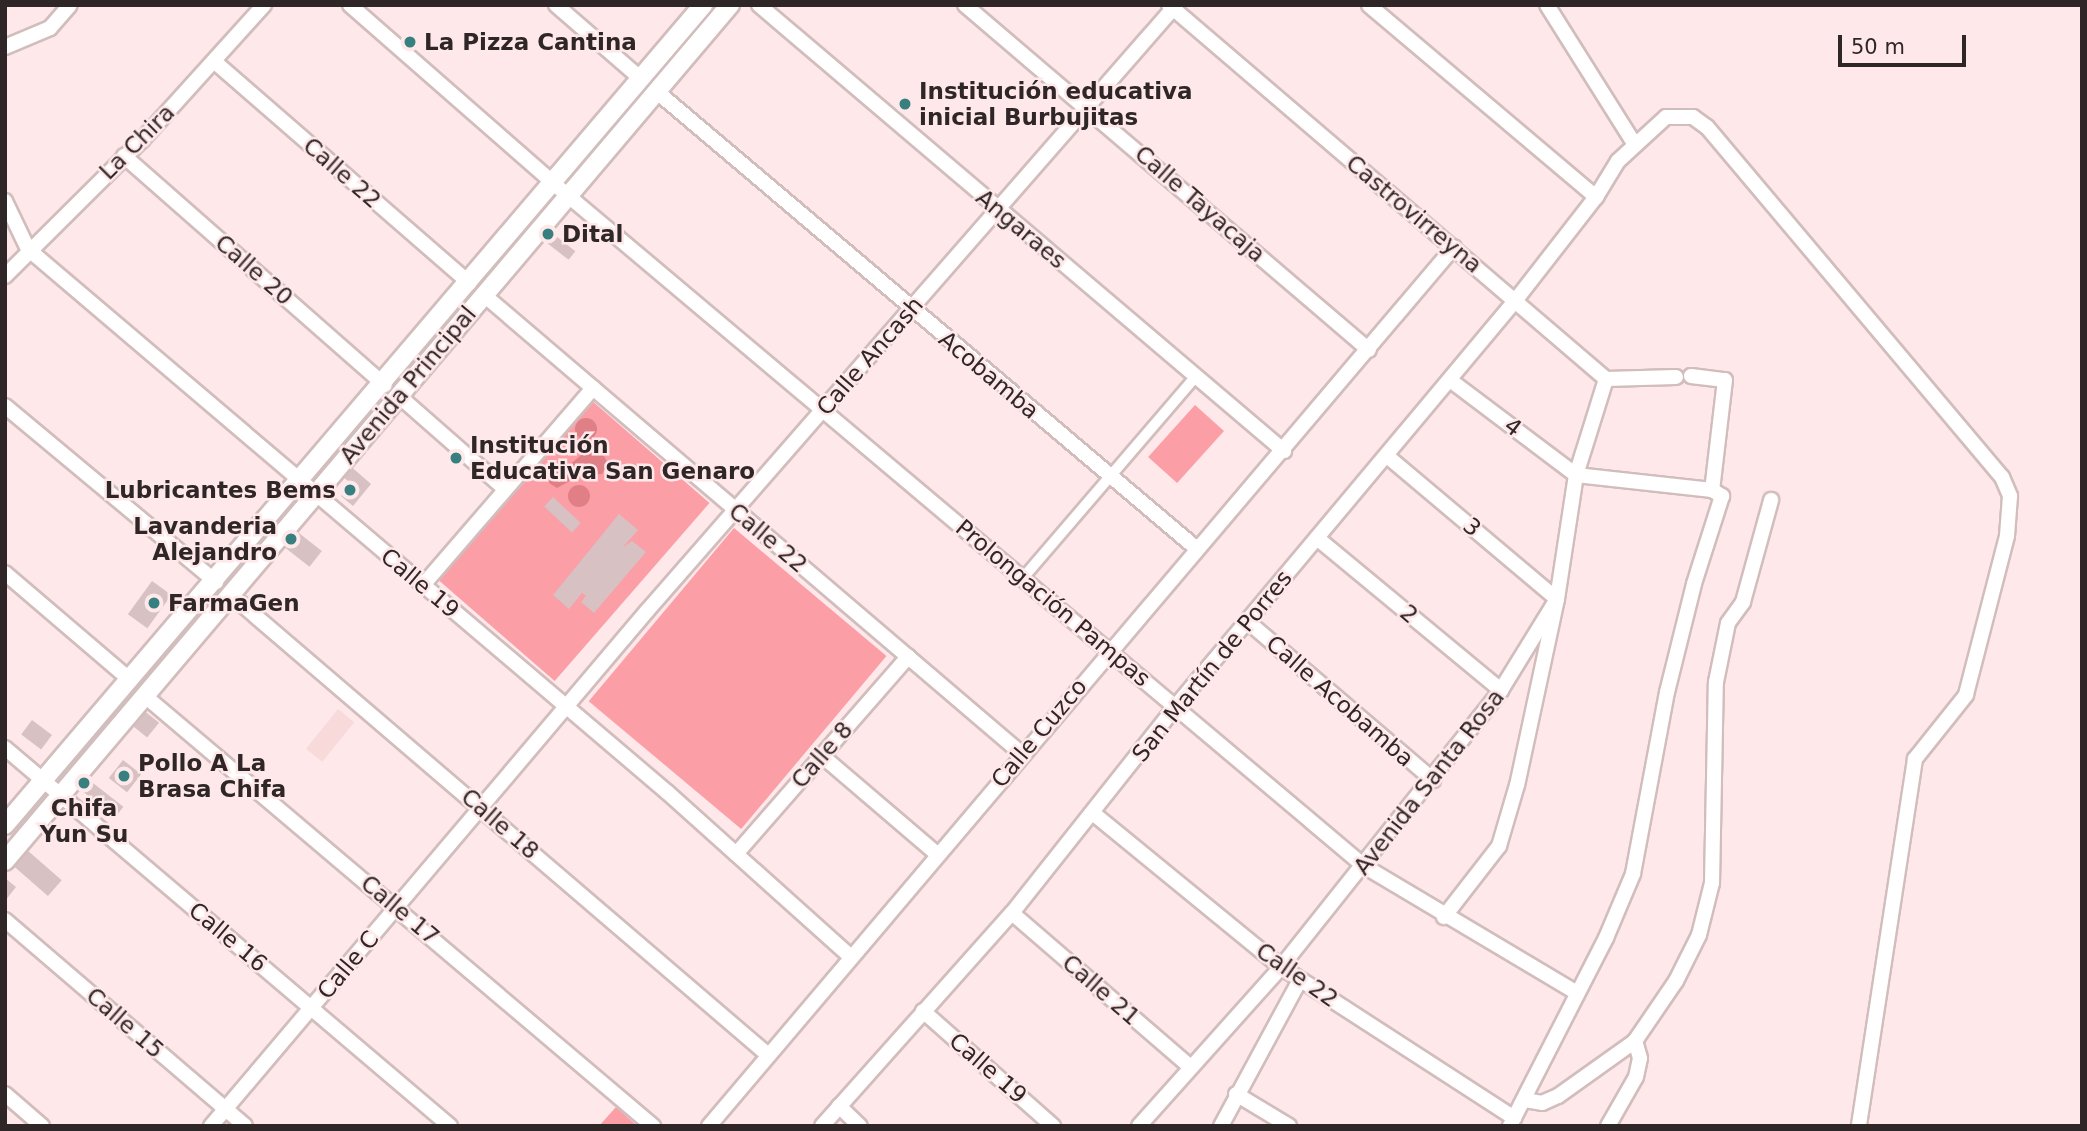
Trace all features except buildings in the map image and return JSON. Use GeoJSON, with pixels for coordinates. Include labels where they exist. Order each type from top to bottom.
{"type":"FeatureCollection","features":[{"type":"Feature","properties":{"kind":"street"},"geometry":{"type":"LineString","coordinates":[[5,47],[50,28],[70,5]]}},
{"type":"Feature","properties":{"kind":"street","name":"La Chira"},"geometry":{"type":"LineString","coordinates":[[5,276],[28,249],[124,156],[215,62],[264,5]]}},
{"type":"Feature","properties":{"kind":"street","name":"Prolongación Pampas"},"geometry":{"type":"LineString","coordinates":[[350,5],[553,183],[1364,866],[1444,917],[1575,992]]}},
{"type":"Feature","properties":{"kind":"street"},"geometry":{"type":"LineString","coordinates":[[556,5],[640,78]]}},
{"type":"Feature","properties":{"kind":"street","name":"Avenida Principal"},"geometry":{"type":"LineString","coordinates":[[5,825],[384,385],[703,5]]}},
{"type":"Feature","properties":{"kind":"street","name":"Avenida Principal"},"geometry":{"type":"LineString","coordinates":[[5,861],[730,5]]}},
{"type":"Feature","properties":{"kind":"street","name":"Angaraes"},"geometry":{"type":"LineString","coordinates":[[758,5],[1284,451]]}},
{"type":"Feature","properties":{"kind":"street","name":"Calle Tayacaja"},"geometry":{"type":"LineString","coordinates":[[965,5],[1085,104],[1369,350]]}},
{"type":"Feature","properties":{"kind":"street"},"geometry":{"type":"LineString","coordinates":[[1370,5],[1595,199]]}},
{"type":"Feature","properties":{"kind":"street"},"geometry":{"type":"LineString","coordinates":[[1547,5],[1634,143]]}},
{"type":"Feature","properties":{"kind":"street","name":"Calle Ancash"},"geometry":{"type":"LineString","coordinates":[[566,708],[1085,104],[1173,6]]}},
{"type":"Feature","properties":{"kind":"street","name":"Castrovirreyna"},"geometry":{"type":"LineString","coordinates":[[1173,6],[1605,379]]}},
{"type":"Feature","properties":{"kind":"street","name":"Calle 22"},"geometry":{"type":"LineString","coordinates":[[215,62],[469,283]]}},
{"type":"Feature","properties":{"kind":"street","name":"Acobamba"},"geometry":{"type":"LineString","coordinates":[[656,90],[910,310],[1197,549]]}},
{"type":"Feature","properties":{"kind":"street","name":"San Martín de Porres"},"geometry":{"type":"LineString","coordinates":[[822,1126],[1012,913],[1094,814],[1176,706],[1515,301],[1595,199],[1634,143],[1666,117],[1693,117],[1707,127],[2002,477],[2010,496],[2007,536],[1966,695],[1915,759],[1859,1126]]}},
{"type":"Feature","properties":{"kind":"street","name":"Calle 20"},"geometry":{"type":"LineString","coordinates":[[124,156],[384,385]]}},
{"type":"Feature","properties":{"kind":"street","name":"Calle 19"},"geometry":{"type":"LineString","coordinates":[[6,206],[28,249],[298,482],[424,584],[850,956]]}},
{"type":"Feature","properties":{"kind":"street","name":"Calle Cuzco"},"geometry":{"type":"LineString","coordinates":[[709,1126],[1021,754],[1284,451],[1454,247]]}},
{"type":"Feature","properties":{"kind":"street","name":"Calle 22"},"geometry":{"type":"LineString","coordinates":[[484,295],[1021,754]]}},
{"type":"Feature","properties":{"kind":"street"},"geometry":{"type":"LineString","coordinates":[[1023,578],[1195,377]]}},
{"type":"Feature","properties":{"kind":"street"},"geometry":{"type":"LineString","coordinates":[[1605,379],[1683,377],[1725,380],[1712,490]]}},
{"type":"Feature","properties":{"kind":"street","name":"Avenida Santa Rosa"},"geometry":{"type":"LineString","coordinates":[[1139,1126],[1189,1066],[1281,967],[1433,780],[1501,690],[1557,599],[1576,475],[1605,379]]}},
{"type":"Feature","properties":{"kind":"street","name":"4"},"geometry":{"type":"LineString","coordinates":[[1450,380],[1576,475]]}},
{"type":"Feature","properties":{"kind":"street"},"geometry":{"type":"LineString","coordinates":[[424,584],[593,388]]}},
{"type":"Feature","properties":{"kind":"street"},"geometry":{"type":"LineString","coordinates":[[400,396],[505,489]]}},
{"type":"Feature","properties":{"kind":"street"},"geometry":{"type":"LineString","coordinates":[[5,406],[216,582]]}},
{"type":"Feature","properties":{"kind":"street","name":"3"},"geometry":{"type":"LineString","coordinates":[[1387,456],[1557,599]]}},
{"type":"Feature","properties":{"kind":"street"},"geometry":{"type":"LineString","coordinates":[[1512,1122],[1525,1100],[1575,992],[1606,938],[1633,874],[1667,692],[1693,584],[1719,511],[1721,496],[1712,490],[1576,475]]}},
{"type":"Feature","properties":{"kind":"street"},"geometry":{"type":"LineString","coordinates":[[1525,1100],[1542,1102],[1558,1096],[1635,1041],[1686,963],[1710,894],[1716,682],[1728,623],[1742,605],[1771,500]]}},
{"type":"Feature","properties":{"kind":"street","name":"2"},"geometry":{"type":"LineString","coordinates":[[1317,538],[1501,690]]}},
{"type":"Feature","properties":{"kind":"street"},"geometry":{"type":"LineString","coordinates":[[5,573],[129,679]]}},
{"type":"Feature","properties":{"kind":"street","name":"Calle 18"},"geometry":{"type":"LineString","coordinates":[[231,595],[768,1055]]}},
{"type":"Feature","properties":{"kind":"street"},"geometry":{"type":"LineString","coordinates":[[1444,917],[1499,846],[1517,785],[1557,599]]}},
{"type":"Feature","properties":{"kind":"street","name":"Calle Acobamba"},"geometry":{"type":"LineString","coordinates":[[1247,621],[1433,780]]}},
{"type":"Feature","properties":{"kind":"street","name":"Calle 8"},"geometry":{"type":"LineString","coordinates":[[736,854],[908,657]]}},
{"type":"Feature","properties":{"kind":"street","name":"Calle 17"},"geometry":{"type":"LineString","coordinates":[[145,696],[653,1126]]}},
{"type":"Feature","properties":{"kind":"street","name":"Calle C"},"geometry":{"type":"LineString","coordinates":[[211,1126],[566,708]]}},
{"type":"Feature","properties":{"kind":"street","name":"Calle 16"},"geometry":{"type":"LineString","coordinates":[[5,748],[450,1126]]}},
{"type":"Feature","properties":{"kind":"street"},"geometry":{"type":"LineString","coordinates":[[821,755],[937,854]]}},
{"type":"Feature","properties":{"kind":"street","name":"Calle 22"},"geometry":{"type":"LineString","coordinates":[[1094,814],[1281,967],[1512,1122]]}},
{"type":"Feature","properties":{"kind":"street","name":"Calle 21"},"geometry":{"type":"LineString","coordinates":[[1012,913],[1189,1066]]}},
{"type":"Feature","properties":{"kind":"street","name":"Calle 15"},"geometry":{"type":"LineString","coordinates":[[5,920],[245,1126]]}},
{"type":"Feature","properties":{"kind":"street"},"geometry":{"type":"LineString","coordinates":[[1221,1126],[1236,1094],[1300,981]]}},
{"type":"Feature","properties":{"kind":"street","name":"Calle 19"},"geometry":{"type":"LineString","coordinates":[[923,1011],[1054,1126]]}},
{"type":"Feature","properties":{"kind":"street"},"geometry":{"type":"LineString","coordinates":[[1608,1126],[1636,1077],[1640,1058],[1635,1041]]}},
{"type":"Feature","properties":{"kind":"street"},"geometry":{"type":"LineString","coordinates":[[5,1094],[42,1126]]}},
{"type":"Feature","properties":{"kind":"street"},"geometry":{"type":"LineString","coordinates":[[1236,1094],[1289,1126]]}},
{"type":"Feature","properties":{"kind":"street"},"geometry":{"type":"LineString","coordinates":[[839,1106],[860,1126]]}},
{"type":"Feature","properties":{"kind":"shaded area"},"geometry":{"type":"Polygon","coordinates":[[[591,400],[709,503],[555,681],[436,578],[591,400]]]}},
{"type":"Feature","properties":{"kind":"shaded area"},"geometry":{"type":"Polygon","coordinates":[[[1195,405],[1224,431],[1177,483],[1148,457],[1195,405]]]}},
{"type":"Feature","properties":{"kind":"shaded area"},"geometry":{"type":"Polygon","coordinates":[[[586,418],[594,421],[597,429],[594,437],[586,440],[578,437],[575,429],[578,421],[586,418]]]}},
{"type":"Feature","properties":{"kind":"shaded area"},"geometry":{"type":"Polygon","coordinates":[[[599,448],[608,463],[602,474],[579,476],[557,488],[549,483],[551,470],[573,462],[588,449],[599,448]]]}},
{"type":"Feature","properties":{"kind":"shaded area"},"geometry":{"type":"Polygon","coordinates":[[[579,485],[587,488],[590,496],[587,504],[579,507],[571,504],[568,496],[571,488],[579,485]]]}},
{"type":"Feature","properties":{"kind":"shaded area"},"geometry":{"type":"Polygon","coordinates":[[[734,528],[886,656],[741,829],[589,701],[734,528]]]}},
{"type":"Feature","properties":{"kind":"shaded area"},"geometry":{"type":"Polygon","coordinates":[[[338,709],[354,722],[322,762],[306,749],[338,709]]]}},
{"type":"Feature","properties":{"kind":"shaded area"},"geometry":{"type":"Polygon","coordinates":[[[616,1107],[637,1126],[599,1126],[616,1107]]]}},
{"type":"Feature","properties":{"kind":"place","name":"La Pizza Cantina"},"geometry":{"type":"Point","coordinates":[410,42]}},
{"type":"Feature","properties":{"kind":"place","name":"Institución educativa inicial Burbujitas"},"geometry":{"type":"Point","coordinates":[905,104]}},
{"type":"Feature","properties":{"kind":"place","name":"Dital"},"geometry":{"type":"Point","coordinates":[548,234]}},
{"type":"Feature","properties":{"kind":"place","name":"Institución Educativa San Genaro"},"geometry":{"type":"Point","coordinates":[456,458]}},
{"type":"Feature","properties":{"kind":"place","name":"Lubricantes Bems"},"geometry":{"type":"Point","coordinates":[350,490]}},
{"type":"Feature","properties":{"kind":"place","name":"Lavanderia Alejandro"},"geometry":{"type":"Point","coordinates":[291,539]}},
{"type":"Feature","properties":{"kind":"place","name":"FarmaGen"},"geometry":{"type":"Point","coordinates":[154,603]}},
{"type":"Feature","properties":{"kind":"place","name":"Pollo A La Brasa Chifa"},"geometry":{"type":"Point","coordinates":[124,776]}},
{"type":"Feature","properties":{"kind":"place","name":"Chifa Yun Su"},"geometry":{"type":"Point","coordinates":[84,783]}}]}
